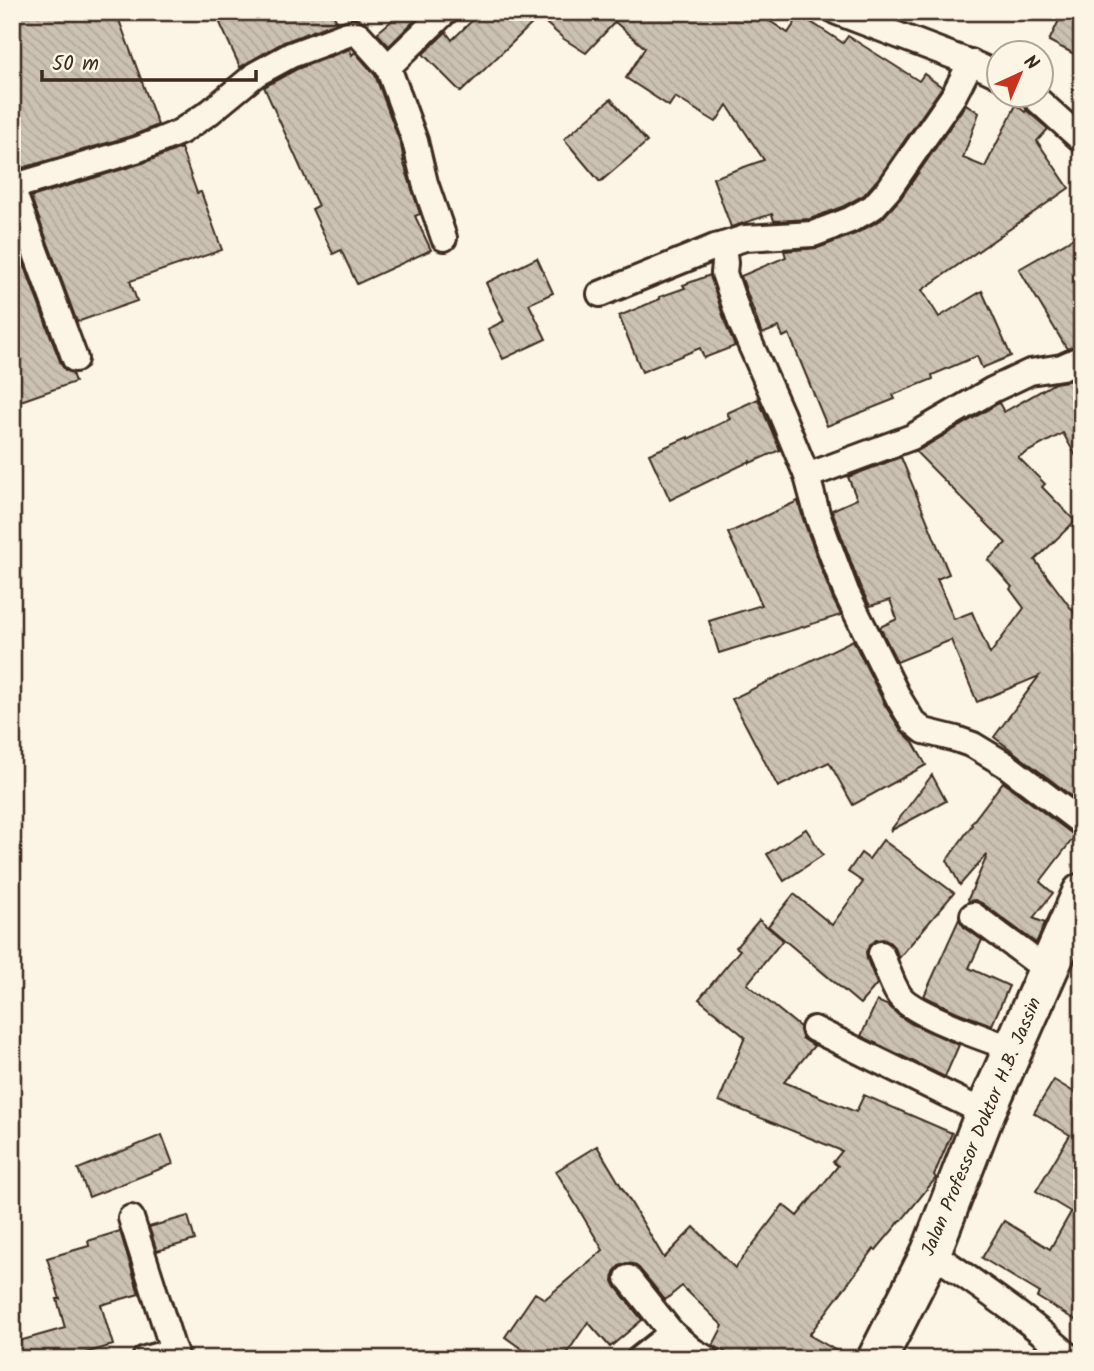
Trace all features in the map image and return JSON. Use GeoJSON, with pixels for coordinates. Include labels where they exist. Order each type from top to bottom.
{"type":"FeatureCollection","features":[{"type":"Feature","properties":{"kind":"highway","name":"Jalan Professor Doktor H.B. Jassin"},"geometry":{"type":"LineString","coordinates":[[877,1359],[931,1252],[985,1113],[1080,901]]}},
{"type":"Feature","properties":{"kind":"street"},"geometry":{"type":"LineString","coordinates":[[388,67],[445,12]]}},
{"type":"Feature","properties":{"kind":"street"},"geometry":{"type":"LineString","coordinates":[[837,12],[986,70]]}},
{"type":"Feature","properties":{"kind":"street"},"geometry":{"type":"LineString","coordinates":[[75,359],[12,188],[139,149],[180,132],[210,112],[256,74],[291,55],[353,32],[359,35],[388,67],[415,141],[425,183],[444,238]]}},
{"type":"Feature","properties":{"kind":"street"},"geometry":{"type":"LineString","coordinates":[[600,294],[715,247],[745,238],[813,234],[850,220],[873,207],[889,190],[947,106],[971,62]]}},
{"type":"Feature","properties":{"kind":"street"},"geometry":{"type":"LineString","coordinates":[[1047,108],[1082,140]]}},
{"type":"Feature","properties":{"kind":"street"},"geometry":{"type":"LineString","coordinates":[[723,245],[724,274],[741,323],[807,476],[818,517],[846,592],[913,722],[924,731],[973,745],[1006,765],[1082,823]]}},
{"type":"Feature","properties":{"kind":"street"},"geometry":{"type":"LineString","coordinates":[[807,476],[912,437],[992,390],[1030,372],[1062,367],[1082,358]]}},
{"type":"Feature","properties":{"kind":"street"},"geometry":{"type":"LineString","coordinates":[[973,915],[1047,970]]}},
{"type":"Feature","properties":{"kind":"street"},"geometry":{"type":"LineString","coordinates":[[881,954],[898,994],[906,1003],[923,1013],[1013,1049]]}},
{"type":"Feature","properties":{"kind":"street"},"geometry":{"type":"LineString","coordinates":[[814,1029],[985,1113]]}},
{"type":"Feature","properties":{"kind":"street"},"geometry":{"type":"LineString","coordinates":[[131,1219],[175,1355],[145,1359]]}},
{"type":"Feature","properties":{"kind":"street"},"geometry":{"type":"LineString","coordinates":[[931,1252],[1011,1309],[1072,1359]]}},
{"type":"Feature","properties":{"kind":"street"},"geometry":{"type":"LineString","coordinates":[[628,1278],[672,1333],[693,1351],[708,1359]]}},
{"type":"Feature","properties":{"kind":"street"},"geometry":{"type":"LineString","coordinates":[[639,1359],[672,1333]]}},
{"type":"Feature","properties":{"kind":"building"},"geometry":{"type":"Polygon","coordinates":[[[12,12],[116,12],[158,125],[134,135],[12,171],[12,12]]]}},
{"type":"Feature","properties":{"kind":"building"},"geometry":{"type":"Polygon","coordinates":[[[215,12],[332,12],[337,22],[284,42],[240,67],[215,12]]]}},
{"type":"Feature","properties":{"kind":"building"},"geometry":{"type":"Polygon","coordinates":[[[402,12],[423,12],[389,46],[377,33],[402,12]]]}},
{"type":"Feature","properties":{"kind":"building"},"geometry":{"type":"Polygon","coordinates":[[[481,12],[756,12],[788,33],[800,15],[843,43],[848,36],[919,81],[924,74],[942,87],[864,195],[810,219],[774,221],[772,214],[731,227],[713,178],[764,160],[727,105],[716,122],[675,97],[669,106],[626,78],[645,48],[615,22],[586,53],[564,39],[539,17],[461,92],[423,54],[446,32],[452,40],[481,12]]]}},
{"type":"Feature","properties":{"kind":"building"},"geometry":{"type":"Polygon","coordinates":[[[1063,12],[1082,12],[1082,58],[1056,45],[1056,38],[1050,38],[1063,12]]]}},
{"type":"Feature","properties":{"kind":"building"},"geometry":{"type":"Polygon","coordinates":[[[350,49],[352,55],[355,52],[375,75],[401,145],[403,161],[420,214],[415,216],[431,250],[357,284],[341,250],[333,254],[312,209],[318,206],[264,87],[297,69],[350,49]]]}},
{"type":"Feature","properties":{"kind":"building"},"geometry":{"type":"Polygon","coordinates":[[[611,99],[647,142],[600,182],[564,139],[611,99]]]}},
{"type":"Feature","properties":{"kind":"building"},"geometry":{"type":"Polygon","coordinates":[[[966,104],[979,113],[963,158],[985,167],[1014,108],[1020,108],[1048,129],[1037,141],[1069,188],[922,290],[939,317],[982,291],[1011,356],[982,368],[977,356],[932,375],[933,379],[893,395],[895,399],[827,426],[789,334],[783,337],[779,327],[762,334],[741,276],[786,257],[784,251],[818,248],[855,234],[881,220],[901,198],[966,104]]]}},
{"type":"Feature","properties":{"kind":"building"},"geometry":{"type":"Polygon","coordinates":[[[181,148],[197,193],[201,192],[222,250],[130,281],[137,301],[77,322],[31,197],[143,163],[181,148]]]}},
{"type":"Feature","properties":{"kind":"building"},"geometry":{"type":"Polygon","coordinates":[[[12,232],[61,364],[65,370],[72,373],[75,382],[12,404],[12,232]]]}},
{"type":"Feature","properties":{"kind":"building"},"geometry":{"type":"Polygon","coordinates":[[[1082,233],[1082,343],[1067,349],[1019,269],[1082,233]]]}},
{"type":"Feature","properties":{"kind":"building"},"geometry":{"type":"Polygon","coordinates":[[[537,258],[553,293],[529,304],[546,339],[503,359],[488,329],[504,321],[486,283],[537,258]]]}},
{"type":"Feature","properties":{"kind":"building"},"geometry":{"type":"Polygon","coordinates":[[[710,275],[735,346],[704,358],[700,348],[642,372],[619,316],[710,275]]]}},
{"type":"Feature","properties":{"kind":"building"},"geometry":{"type":"Polygon","coordinates":[[[1082,374],[1082,467],[1063,433],[1018,457],[1045,484],[1042,487],[1075,521],[1035,560],[1082,623],[1082,804],[994,737],[1039,676],[977,702],[951,640],[897,662],[880,627],[897,619],[890,600],[870,606],[832,510],[857,499],[848,477],[901,457],[949,574],[937,579],[954,619],[972,612],[990,654],[1024,608],[1010,589],[1012,587],[988,560],[1006,543],[916,452],[999,403],[1004,412],[1055,383],[1068,381],[1082,374]]]}},
{"type":"Feature","properties":{"kind":"building"},"geometry":{"type":"Polygon","coordinates":[[[758,399],[780,450],[750,461],[670,500],[649,454],[730,419],[727,413],[758,399]]]}},
{"type":"Feature","properties":{"kind":"building"},"geometry":{"type":"Polygon","coordinates":[[[798,501],[841,615],[719,653],[709,621],[762,605],[728,533],[798,501]]]}},
{"type":"Feature","properties":{"kind":"building"},"geometry":{"type":"Polygon","coordinates":[[[853,640],[886,707],[901,730],[913,742],[926,765],[853,805],[829,762],[778,787],[732,699],[853,640]]]}},
{"type":"Feature","properties":{"kind":"building"},"geometry":{"type":"Polygon","coordinates":[[[932,775],[946,801],[890,831],[932,775]]]}},
{"type":"Feature","properties":{"kind":"building"},"geometry":{"type":"Polygon","coordinates":[[[1003,782],[1075,836],[1040,882],[1053,893],[1033,918],[1045,923],[1036,943],[982,903],[969,901],[986,855],[960,885],[947,860],[1003,782]]]}},
{"type":"Feature","properties":{"kind":"building"},"geometry":{"type":"Polygon","coordinates":[[[806,829],[823,855],[784,881],[767,854],[806,829]]]}},
{"type":"Feature","properties":{"kind":"building"},"geometry":{"type":"Polygon","coordinates":[[[883,840],[954,893],[899,958],[895,948],[883,939],[870,945],[866,952],[867,959],[877,984],[860,1004],[768,926],[794,894],[832,925],[863,882],[848,872],[861,853],[869,859],[883,840]]]}},
{"type":"Feature","properties":{"kind":"building"},"geometry":{"type":"Polygon","coordinates":[[[959,919],[964,927],[982,940],[969,968],[1009,986],[992,1025],[924,996],[959,919]]]}},
{"type":"Feature","properties":{"kind":"building"},"geometry":{"type":"Polygon","coordinates":[[[759,920],[783,940],[747,984],[800,1027],[802,1038],[814,1046],[784,1082],[856,1112],[864,1095],[952,1133],[934,1175],[936,1178],[876,1250],[874,1249],[809,1335],[851,1359],[737,1359],[713,1345],[723,1326],[682,1286],[665,1300],[639,1268],[626,1263],[614,1272],[613,1281],[642,1320],[610,1347],[588,1322],[563,1359],[536,1359],[505,1337],[535,1293],[545,1299],[603,1250],[556,1171],[597,1146],[664,1258],[694,1227],[735,1268],[783,1205],[797,1216],[838,1166],[833,1162],[842,1151],[719,1101],[745,1037],[699,999],[740,950],[736,947],[759,920]]]}},
{"type":"Feature","properties":{"kind":"building"},"geometry":{"type":"Polygon","coordinates":[[[877,1001],[889,1006],[912,1024],[959,1045],[945,1077],[861,1036],[877,1001]]]}},
{"type":"Feature","properties":{"kind":"building"},"geometry":{"type":"Polygon","coordinates":[[[1054,1080],[1082,1097],[1082,1324],[1037,1297],[1040,1293],[982,1258],[1004,1221],[1050,1249],[1071,1212],[1036,1191],[1070,1135],[1034,1113],[1054,1080]]]}},
{"type":"Feature","properties":{"kind":"building"},"geometry":{"type":"Polygon","coordinates":[[[162,1135],[173,1164],[89,1197],[78,1169],[162,1135]]]}},
{"type":"Feature","properties":{"kind":"building"},"geometry":{"type":"Polygon","coordinates":[[[188,1216],[195,1240],[157,1251],[149,1227],[188,1216]]]}},
{"type":"Feature","properties":{"kind":"building"},"geometry":{"type":"Polygon","coordinates":[[[120,1231],[139,1294],[101,1305],[113,1345],[75,1356],[74,1352],[51,1359],[12,1359],[12,1343],[65,1328],[57,1299],[60,1299],[47,1258],[89,1246],[88,1241],[120,1231]]]}}]}
